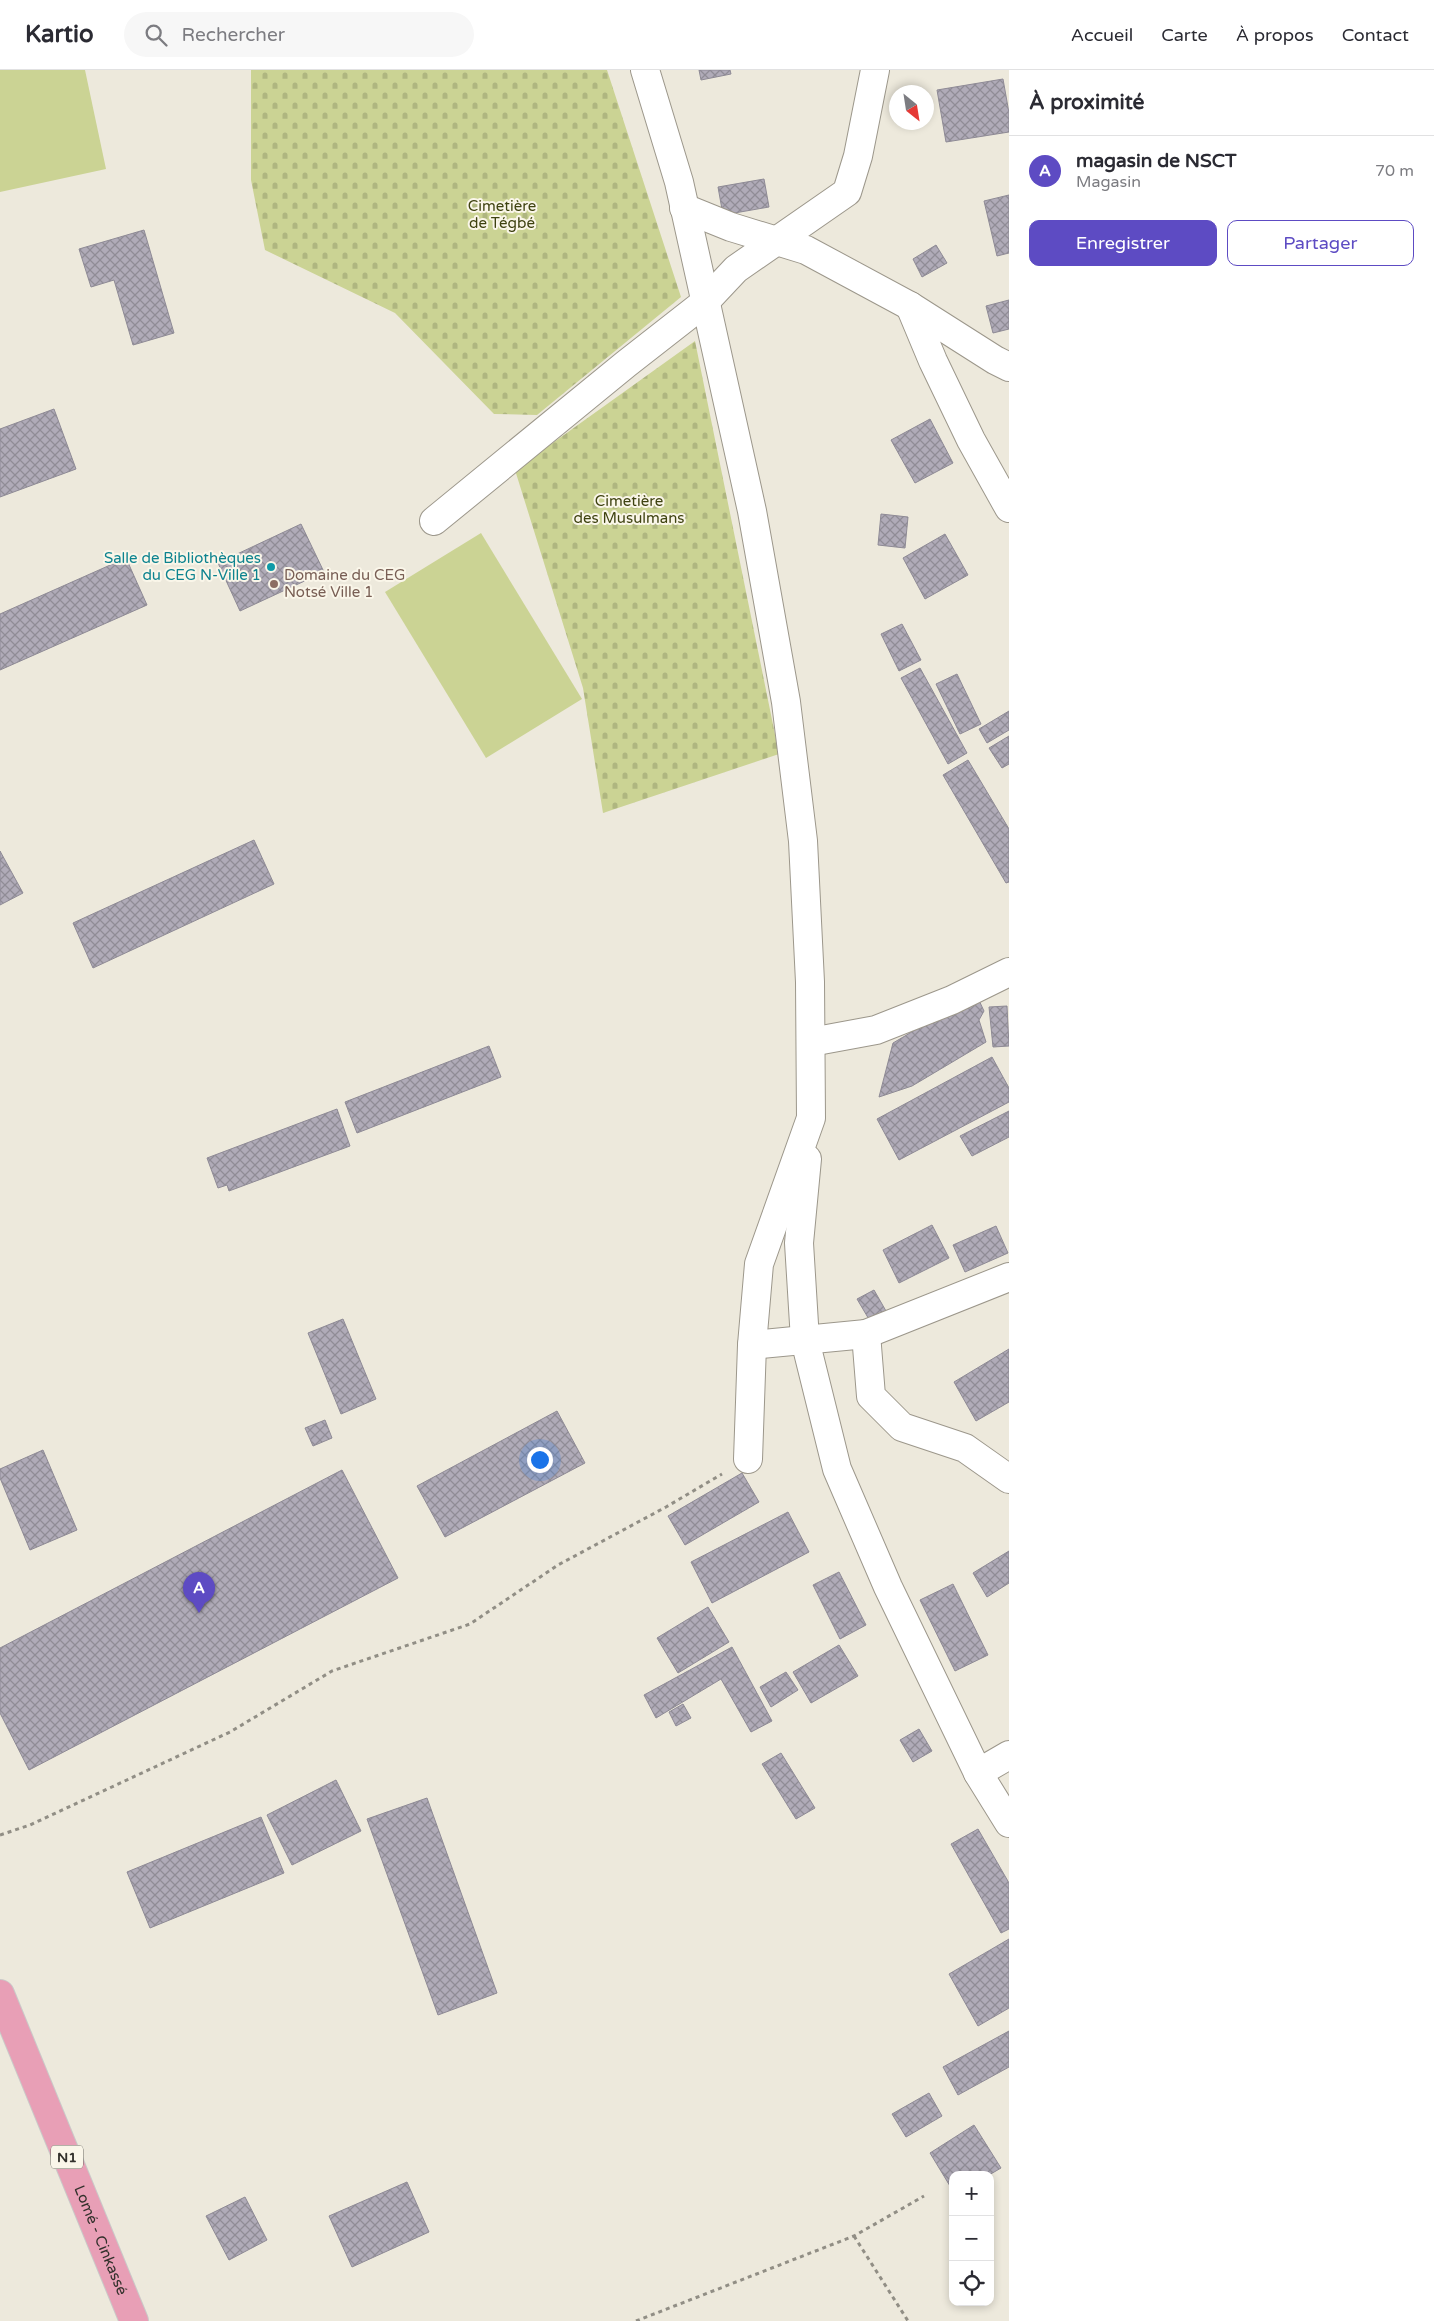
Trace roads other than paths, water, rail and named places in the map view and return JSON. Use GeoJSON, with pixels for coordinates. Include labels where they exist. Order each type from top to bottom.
{"type":"FeatureCollection","features":[{"type":"Feature","properties":{"kind":"highway","name":"Lomé - Cinkassé"},"geometry":{"type":"LineString","coordinates":[[0,1994],[134,2321]]}},
{"type":"Feature","properties":{"kind":"street"},"geometry":{"type":"LineString","coordinates":[[644,70],[679,182],[704,303],[752,511],[786,702],[803,841],[810,1042],[811,1118],[799,1243],[805,1340],[837,1469],[888,1587],[978,1773],[1009,1823]]}},
{"type":"Feature","properties":{"kind":"street"},"geometry":{"type":"LineString","coordinates":[[434,521],[626,364],[704,303],[736,269],[847,192],[858,156],[875,70]]}},
{"type":"Feature","properties":{"kind":"street"},"geometry":{"type":"LineString","coordinates":[[684,208],[731,227],[806,250],[910,306],[994,360],[1009,367]]}},
{"type":"Feature","properties":{"kind":"street"},"geometry":{"type":"LineString","coordinates":[[910,306],[933,361],[971,440],[1009,508]]}},
{"type":"Feature","properties":{"kind":"street"},"geometry":{"type":"LineString","coordinates":[[810,1042],[876,1030],[952,1000],[1009,972]]}},
{"type":"Feature","properties":{"kind":"street"},"geometry":{"type":"LineString","coordinates":[[748,1459],[752,1345],[759,1264],[811,1118]]}},
{"type":"Feature","properties":{"kind":"street"},"geometry":{"type":"LineString","coordinates":[[752,1345],[866,1334],[1009,1277]]}},
{"type":"Feature","properties":{"kind":"street"},"geometry":{"type":"LineString","coordinates":[[866,1334],[870,1396],[902,1427],[965,1448],[1009,1479]]}},
{"type":"Feature","properties":{"kind":"street"},"geometry":{"type":"LineString","coordinates":[[978,1773],[1009,1755]]}},
{"type":"Feature","properties":{"kind":"place","name":"Salle de Bibliothèques du CEG N-Ville 1"},"geometry":{"type":"Point","coordinates":[271,567]}},
{"type":"Feature","properties":{"kind":"place","name":"Domaine du CEG Notsé Ville 1"},"geometry":{"type":"Point","coordinates":[274,584]}},
{"type":"Feature","properties":{"kind":"place","name":"magasin de NSCT"},"geometry":{"type":"Point","coordinates":[199,1613]}},
{"type":"Feature","properties":{"kind":"park label","name":"Cimetière de Tégbé"},"geometry":{"type":"Point","coordinates":[502,214]}},
{"type":"Feature","properties":{"kind":"park label","name":"Cimetière des Musulmans"},"geometry":{"type":"Point","coordinates":[629,510]}}]}
